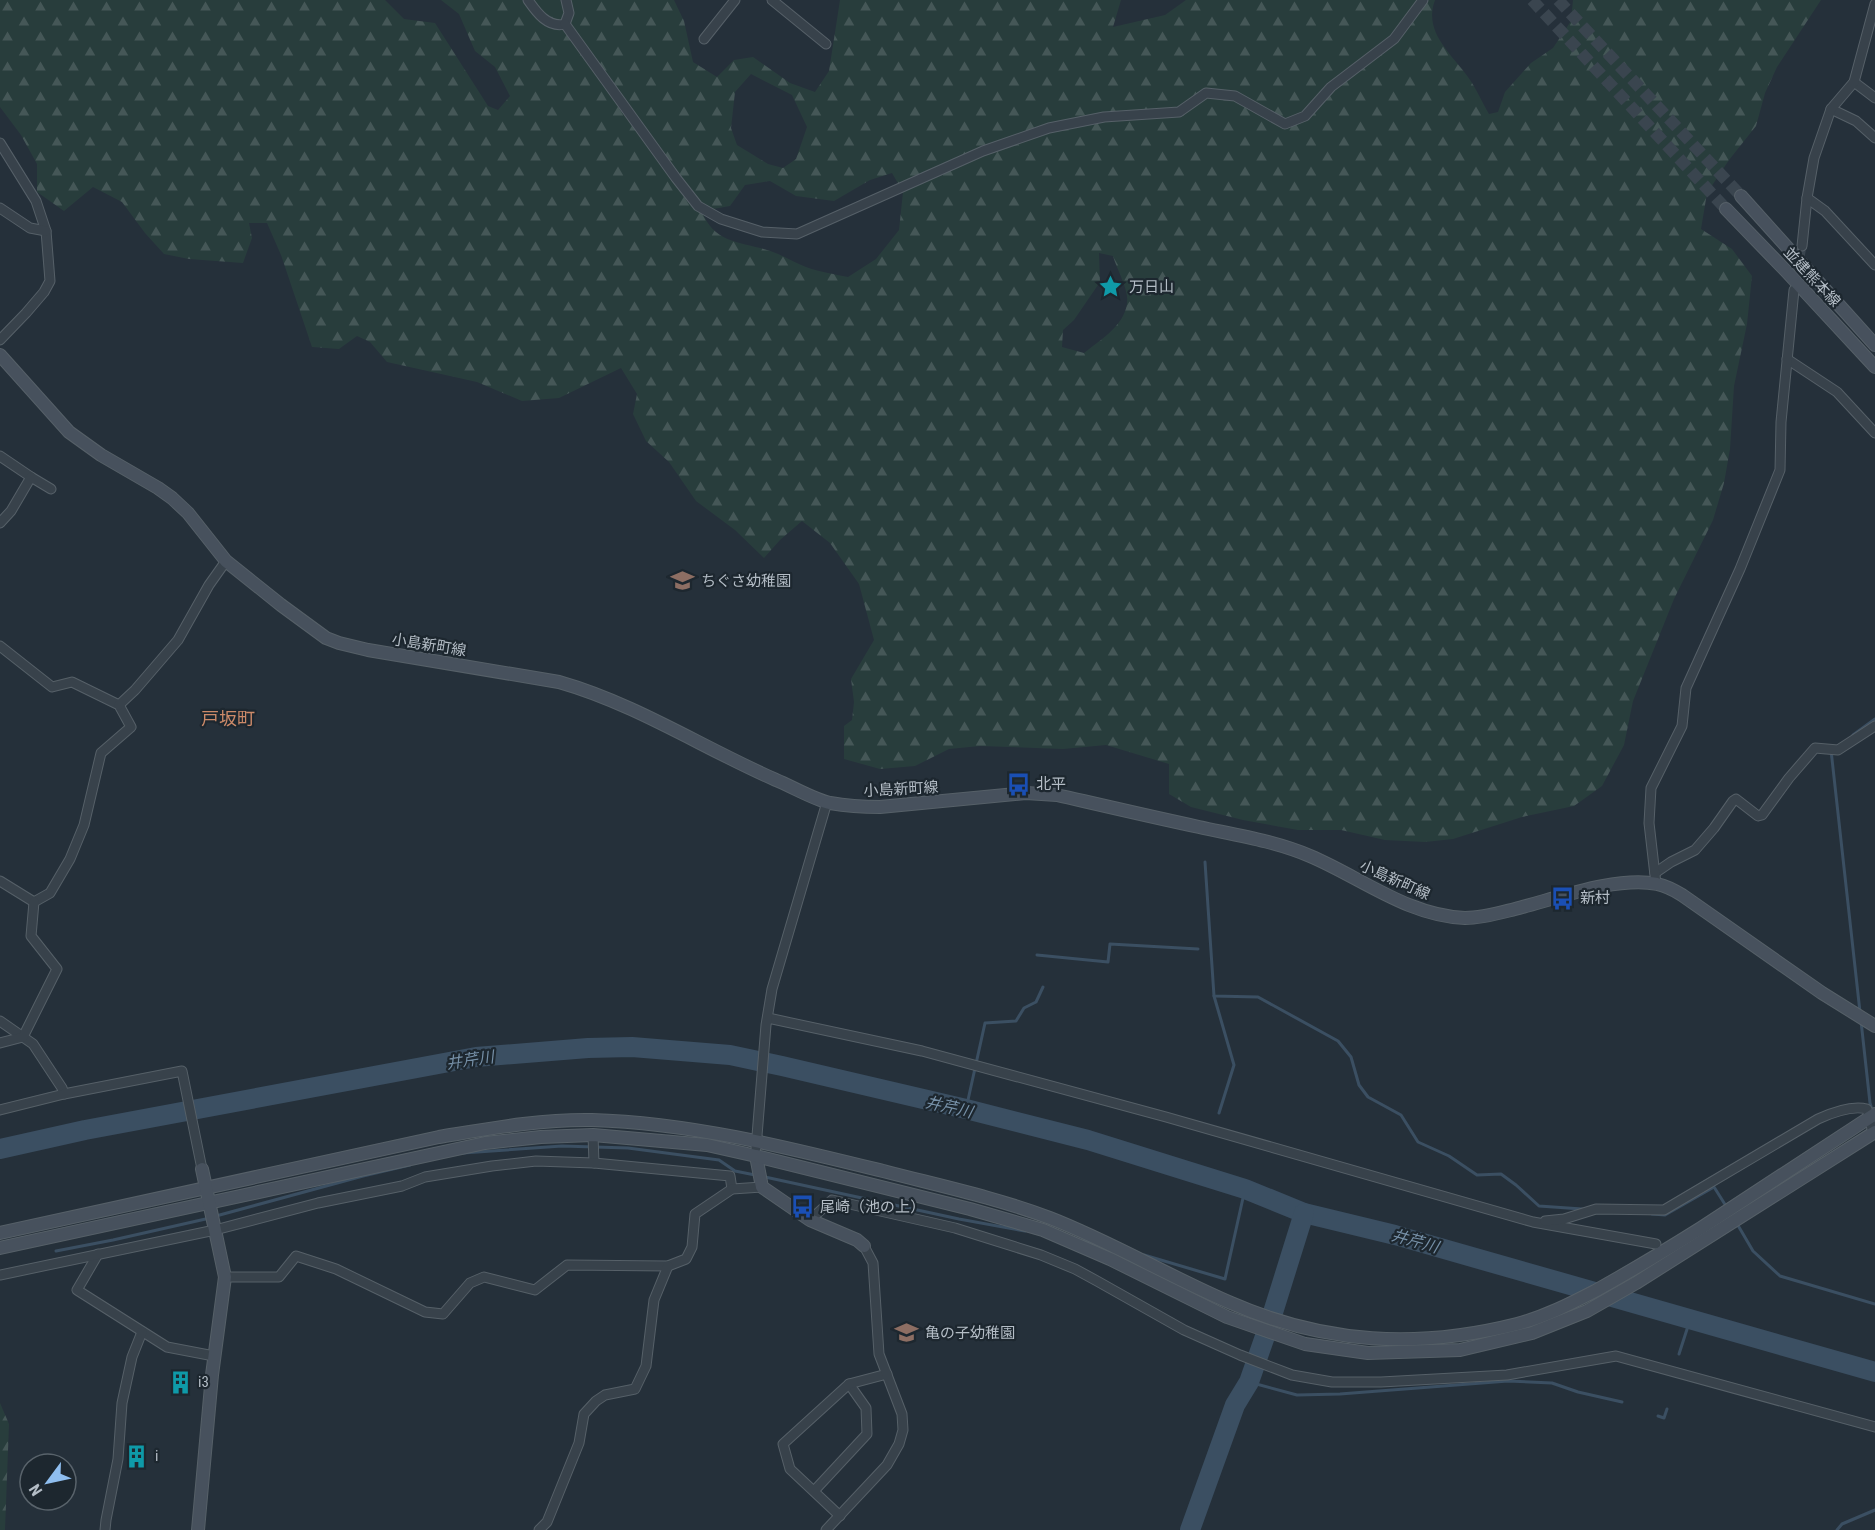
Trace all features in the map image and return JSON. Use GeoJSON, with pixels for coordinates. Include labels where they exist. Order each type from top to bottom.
{"type":"FeatureCollection","features":[{"type":"Feature","properties":{"kind":"street"},"geometry":{"type":"LineString","coordinates":[[528,0],[537,13],[548,22],[556,26],[565,24]]}},
{"type":"Feature","properties":{"kind":"street"},"geometry":{"type":"LineString","coordinates":[[565,24],[569,13],[566,0]]}},
{"type":"Feature","properties":{"kind":"street"},"geometry":{"type":"LineString","coordinates":[[704,39],[735,0]]}},
{"type":"Feature","properties":{"kind":"street"},"geometry":{"type":"LineString","coordinates":[[772,0],[826,44]]}},
{"type":"Feature","properties":{"kind":"street"},"geometry":{"type":"LineString","coordinates":[[565,24],[698,206],[721,219],[762,232],[797,234],[983,151],[1048,128],[1104,117],[1179,112],[1206,93],[1235,96],[1286,124],[1305,116],[1331,87],[1394,39],[1423,0]]}},
{"type":"Feature","properties":{"kind":"street"},"geometry":{"type":"LineString","coordinates":[[1802,246],[1814,158],[1831,109],[1854,82],[1875,4]]}},
{"type":"Feature","properties":{"kind":"street"},"geometry":{"type":"LineString","coordinates":[[1854,82],[1875,98]]}},
{"type":"Feature","properties":{"kind":"street"},"geometry":{"type":"LineString","coordinates":[[1831,109],[1856,121],[1875,138]]}},
{"type":"Feature","properties":{"kind":"street"},"geometry":{"type":"LineString","coordinates":[[0,143],[36,201],[46,231],[50,281],[44,292],[0,340]]}},
{"type":"Feature","properties":{"kind":"street","name":"並建熊本線"},"geometry":{"type":"LineString","coordinates":[[1741,196],[1875,345]]}},
{"type":"Feature","properties":{"kind":"street"},"geometry":{"type":"LineString","coordinates":[[1807,198],[1825,211],[1875,265]]}},
{"type":"Feature","properties":{"kind":"street"},"geometry":{"type":"LineString","coordinates":[[0,208],[30,228],[46,231]]}},
{"type":"Feature","properties":{"kind":"street","name":"並建熊本線"},"geometry":{"type":"LineString","coordinates":[[1726,209],[1875,367]]}},
{"type":"Feature","properties":{"kind":"street"},"geometry":{"type":"LineString","coordinates":[[1656,879],[1649,823],[1651,788],[1682,726],[1686,688],[1732,588],[1780,470],[1781,422],[1794,290]]}},
{"type":"Feature","properties":{"kind":"street","name":"小島新町線"},"geometry":{"type":"LineString","coordinates":[[0,355],[69,432],[101,455],[172,498],[188,513],[226,561],[302,622],[339,643],[368,650],[559,682],[589,691],[632,709],[717,753],[827,802],[856,807],[880,807],[1026,793],[1057,795],[1252,838],[1309,855],[1395,899],[1423,910],[1448,916],[1467,918],[1489,916],[1596,888],[1656,879],[1822,993],[1875,1026]]}},
{"type":"Feature","properties":{"kind":"street"},"geometry":{"type":"LineString","coordinates":[[1787,359],[1837,392],[1875,433]]}},
{"type":"Feature","properties":{"kind":"street"},"geometry":{"type":"LineString","coordinates":[[0,456],[51,489]]}},
{"type":"Feature","properties":{"kind":"street"},"geometry":{"type":"LineString","coordinates":[[0,523],[11,511],[31,477]]}},
{"type":"Feature","properties":{"kind":"street"},"geometry":{"type":"LineString","coordinates":[[119,705],[178,640],[209,585],[226,561]]}},
{"type":"Feature","properties":{"kind":"street"},"geometry":{"type":"LineString","coordinates":[[0,646],[52,687],[72,682],[119,705],[131,727],[101,753],[84,825],[70,859],[50,893],[34,902]]}},
{"type":"Feature","properties":{"kind":"street"},"geometry":{"type":"LineString","coordinates":[[1656,879],[1671,861],[1695,850],[1733,801],[1736,799],[1758,816],[1762,815],[1788,778],[1815,748],[1838,750],[1875,726]]}},
{"type":"Feature","properties":{"kind":"street"},"geometry":{"type":"LineString","coordinates":[[762,1187],[756,1156],[767,1021],[772,989],[827,802]]}},
{"type":"Feature","properties":{"kind":"street"},"geometry":{"type":"LineString","coordinates":[[1,884],[34,902]]}},
{"type":"Feature","properties":{"kind":"street"},"geometry":{"type":"LineString","coordinates":[[0,1043],[23,1037],[57,969],[31,936],[34,902]]}},
{"type":"Feature","properties":{"kind":"street"},"geometry":{"type":"LineString","coordinates":[[0,1021],[33,1044],[64,1094]]}},
{"type":"Feature","properties":{"kind":"street"},"geometry":{"type":"LineString","coordinates":[[767,1021],[922,1051],[1166,1117],[1533,1222],[1656,1244]]}},
{"type":"Feature","properties":{"kind":"street"},"geometry":{"type":"LineString","coordinates":[[0,1110],[64,1094],[182,1071],[225,1277],[214,1356],[198,1530]]}},
{"type":"Feature","properties":{"kind":"street"},"geometry":{"type":"LineString","coordinates":[[0,1248],[211,1207],[417,1156],[485,1143],[541,1137],[593,1135],[707,1145],[970,1209],[1043,1230],[1110,1259],[1227,1317],[1305,1344],[1368,1353],[1460,1350],[1532,1334],[1587,1311],[1874,1133],[1872,1116],[1867,1109],[1861,1107],[1832,1113],[1818,1119],[1664,1210],[1596,1209],[1564,1219],[1533,1222]]}},
{"type":"Feature","properties":{"kind":"street"},"geometry":{"type":"LineString","coordinates":[[0,1233],[484,1129],[588,1120],[633,1122],[686,1128],[757,1141],[989,1198],[1048,1218],[1102,1240],[1232,1304],[1284,1323],[1341,1336],[1382,1340],[1454,1336],[1518,1324],[1566,1306],[1670,1247],[1872,1116]]}},
{"type":"Feature","properties":{"kind":"street"},"geometry":{"type":"LineString","coordinates":[[593,1135],[594,1163]]}},
{"type":"Feature","properties":{"kind":"street"},"geometry":{"type":"LineString","coordinates":[[417,1156],[425,1177]]}},
{"type":"Feature","properties":{"kind":"street"},"geometry":{"type":"LineString","coordinates":[[0,1275],[215,1230],[318,1203],[402,1186],[425,1177],[536,1161],[594,1163],[730,1176],[732,1189]]}},
{"type":"Feature","properties":{"kind":"street"},"geometry":{"type":"LineString","coordinates":[[225,1277],[279,1277],[296,1256],[336,1269],[425,1312],[443,1314],[470,1283],[484,1277],[535,1290],[567,1265],[668,1266],[686,1259],[692,1247],[695,1214],[732,1189],[762,1187],[810,1220],[857,1240],[864,1246],[873,1263],[879,1354],[902,1414],[903,1430],[899,1444],[887,1465],[829,1527]]}},
{"type":"Feature","properties":{"kind":"street"},"geometry":{"type":"LineString","coordinates":[[810,1220],[832,1200],[955,1228],[1030,1252],[1075,1269],[1184,1330],[1239,1356],[1292,1375],[1332,1382],[1381,1382],[1507,1375],[1616,1356],[1875,1427]]}},
{"type":"Feature","properties":{"kind":"street"},"geometry":{"type":"LineString","coordinates":[[98,1254],[77,1290],[167,1347],[214,1356]]}},
{"type":"Feature","properties":{"kind":"street"},"geometry":{"type":"LineString","coordinates":[[539,1530],[547,1522],[579,1443],[584,1414],[605,1395],[635,1389],[645,1366],[654,1300],[668,1266]]}},
{"type":"Feature","properties":{"kind":"street"},"geometry":{"type":"LineString","coordinates":[[105,1530],[118,1459],[122,1403],[132,1357],[142,1332]]}},
{"type":"Feature","properties":{"kind":"street"},"geometry":{"type":"LineString","coordinates":[[840,1516],[790,1468],[783,1444],[849,1384],[887,1374]]}},
{"type":"Feature","properties":{"kind":"street"},"geometry":{"type":"LineString","coordinates":[[814,1491],[867,1434],[866,1407],[849,1384]]}},
{"type":"Feature","properties":{"kind":"street"},"geometry":{"type":"LineString","coordinates":[[829,1527],[841,1530]]}},
{"type":"Feature","properties":{"kind":"green space"},"geometry":{"type":"Polygon","coordinates":[[[0,0],[385,0],[404,19],[435,23],[488,106],[498,110],[510,96],[495,67],[475,51],[459,14],[441,0],[674,0],[684,21],[693,62],[717,77],[734,60],[753,57],[790,83],[815,92],[829,71],[840,0],[1121,0],[1113,27],[1165,15],[1186,0],[1435,0],[1432,12],[1436,32],[1447,51],[1471,81],[1489,114],[1498,112],[1505,92],[1531,63],[1553,48],[1571,21],[1573,0],[1821,0],[1777,67],[1765,93],[1756,126],[1707,193],[1701,229],[1732,249],[1752,276],[1747,324],[1734,386],[1730,449],[1724,483],[1713,520],[1674,599],[1633,701],[1624,745],[1602,786],[1574,806],[1522,817],[1453,839],[1425,842],[1385,840],[1341,830],[1298,830],[1191,807],[1169,794],[1169,764],[1106,745],[1063,749],[980,746],[949,749],[915,766],[880,769],[844,759],[844,726],[852,720],[854,702],[851,679],[874,640],[859,584],[830,543],[802,521],[764,558],[735,530],[696,501],[669,462],[646,441],[633,414],[637,394],[621,368],[559,398],[522,401],[477,382],[387,362],[370,342],[357,336],[339,349],[312,347],[281,255],[267,223],[249,223],[252,238],[243,263],[189,259],[164,254],[122,202],[93,187],[64,211],[37,192],[37,164],[21,135],[0,107],[0,0]],[[751,74],[735,92],[731,128],[737,145],[768,164],[783,168],[796,159],[807,127],[792,95],[751,74]],[[892,173],[870,180],[834,201],[796,196],[770,181],[745,185],[730,206],[702,211],[713,229],[729,240],[772,252],[811,269],[848,277],[876,259],[899,230],[903,192],[892,173]],[[1099,253],[1100,282],[1074,320],[1063,330],[1062,347],[1084,353],[1106,336],[1124,314],[1127,296],[1113,256],[1099,253]]]}},
{"type":"Feature","properties":{"kind":"green space"},"geometry":{"type":"Polygon","coordinates":[[[0,1403],[9,1424],[5,1530],[0,1530],[0,1403]]]}},
{"type":"Feature","properties":{"kind":"waterway"},"geometry":{"type":"LineString","coordinates":[[1853,735],[1875,719]]}},
{"type":"Feature","properties":{"kind":"waterway"},"geometry":{"type":"LineString","coordinates":[[1831,750],[1860,1012]]}},
{"type":"Feature","properties":{"kind":"waterway"},"geometry":{"type":"LineString","coordinates":[[1205,862],[1214,996],[1258,997],[1338,1041],[1351,1057],[1359,1085],[1368,1097],[1401,1115],[1418,1142],[1449,1156],[1477,1175],[1501,1174],[1539,1206],[1582,1209]]}},
{"type":"Feature","properties":{"kind":"waterway"},"geometry":{"type":"LineString","coordinates":[[1037,955],[1108,962],[1110,944],[1198,949]]}},
{"type":"Feature","properties":{"kind":"waterway"},"geometry":{"type":"LineString","coordinates":[[966,1109],[985,1023],[1016,1021],[1024,1008],[1036,1002],[1043,987]]}},
{"type":"Feature","properties":{"kind":"waterway"},"geometry":{"type":"LineString","coordinates":[[1214,996],[1234,1065],[1219,1113]]}},
{"type":"Feature","properties":{"kind":"waterway"},"geometry":{"type":"LineString","coordinates":[[1861,1021],[1873,1113]]}},
{"type":"Feature","properties":{"kind":"waterway","name":"井芹川"},"geometry":{"type":"LineString","coordinates":[[0,1149],[85,1130],[476,1057],[588,1048],[632,1047],[730,1055],[966,1109],[1088,1140],[1245,1189],[1304,1213],[1395,1235],[1875,1372]]}},
{"type":"Feature","properties":{"kind":"waterway"},"geometry":{"type":"LineString","coordinates":[[463,1153],[562,1146],[628,1148],[719,1160],[735,1171],[755,1175]]}},
{"type":"Feature","properties":{"kind":"waterway"},"geometry":{"type":"LineString","coordinates":[[216,1216],[410,1165]]}},
{"type":"Feature","properties":{"kind":"waterway"},"geometry":{"type":"LineString","coordinates":[[765,1177],[1025,1231]]}},
{"type":"Feature","properties":{"kind":"waterway"},"geometry":{"type":"LineString","coordinates":[[1652,1214],[1665,1215],[1714,1187],[1726,1206]]}},
{"type":"Feature","properties":{"kind":"waterway"},"geometry":{"type":"LineString","coordinates":[[1144,1255],[1225,1279],[1245,1189]]}},
{"type":"Feature","properties":{"kind":"waterway"},"geometry":{"type":"LineString","coordinates":[[1190,1530],[1235,1405],[1249,1382],[1304,1213]]}},
{"type":"Feature","properties":{"kind":"waterway"},"geometry":{"type":"LineString","coordinates":[[56,1251],[210,1218]]}},
{"type":"Feature","properties":{"kind":"waterway"},"geometry":{"type":"LineString","coordinates":[[1736,1222],[1753,1251],[1780,1276],[1875,1304]]}},
{"type":"Feature","properties":{"kind":"waterway"},"geometry":{"type":"LineString","coordinates":[[1082,1241],[1099,1245]]}},
{"type":"Feature","properties":{"kind":"waterway"},"geometry":{"type":"LineString","coordinates":[[1679,1354],[1690,1320]]}},
{"type":"Feature","properties":{"kind":"waterway"},"geometry":{"type":"LineString","coordinates":[[1249,1382],[1297,1395],[1340,1394],[1508,1381],[1552,1383],[1578,1392],[1622,1402]]}},
{"type":"Feature","properties":{"kind":"waterway"},"geometry":{"type":"LineString","coordinates":[[1658,1416],[1664,1418],[1667,1409]]}},
{"type":"Feature","properties":{"kind":"waterway"},"geometry":{"type":"LineString","coordinates":[[1837,1530],[1842,1524],[1875,1510]]}},
{"type":"Feature","properties":{"kind":"tunnel"},"geometry":{"type":"LineString","coordinates":[[1532,0],[1726,209]]}},
{"type":"Feature","properties":{"kind":"tunnel"},"geometry":{"type":"LineString","coordinates":[[1558,0],[1741,196]]}},
{"type":"Feature","properties":{"kind":"tunnel"},"geometry":{"type":"LineString","coordinates":[[1795,285],[1802,246]]}},
{"type":"Feature","properties":{"kind":"place","name":"万日山"},"geometry":{"type":"Point","coordinates":[1111,287]}},
{"type":"Feature","properties":{"kind":"place","name":"ちぐさ幼稚園"},"geometry":{"type":"Point","coordinates":[683,581]}},
{"type":"Feature","properties":{"kind":"place","name":"北平"},"geometry":{"type":"Point","coordinates":[1018,784]}},
{"type":"Feature","properties":{"kind":"place","name":"新村"},"geometry":{"type":"Point","coordinates":[1562,898]}},
{"type":"Feature","properties":{"kind":"place","name":"尾崎（池の上）"},"geometry":{"type":"Point","coordinates":[802,1207]}},
{"type":"Feature","properties":{"kind":"place","name":"亀の子幼稚園"},"geometry":{"type":"Point","coordinates":[907,1333]}},
{"type":"Feature","properties":{"kind":"place","name":"i3"},"geometry":{"type":"Point","coordinates":[180,1382]}},
{"type":"Feature","properties":{"kind":"place","name":"i"},"geometry":{"type":"Point","coordinates":[137,1456]}},
{"type":"Feature","properties":{"kind":"district","name":"戸坂町"},"geometry":{"type":"Point","coordinates":[228,718]}}]}
